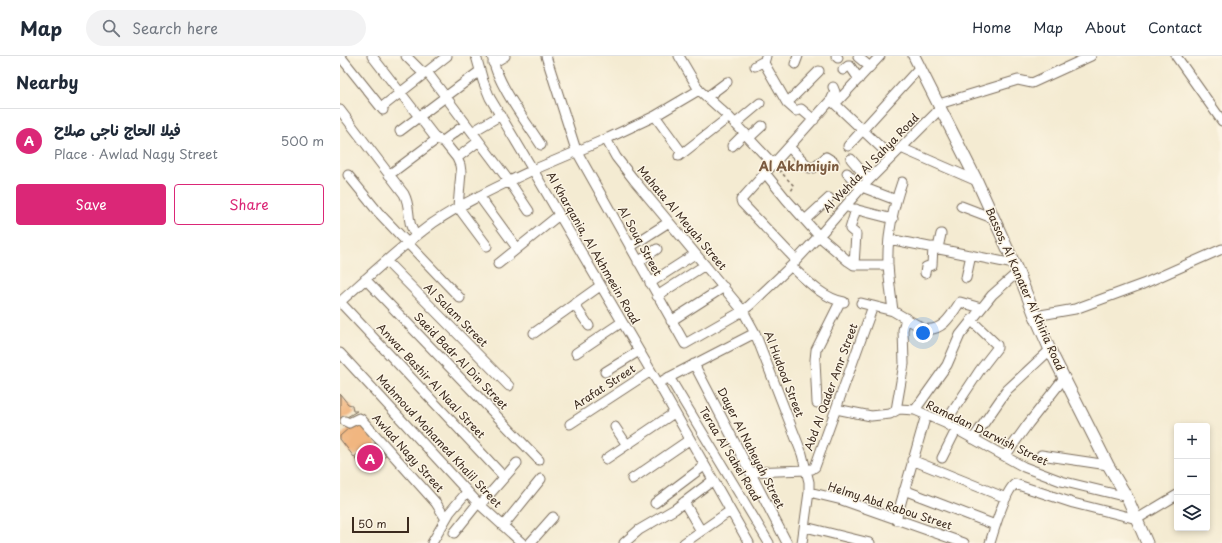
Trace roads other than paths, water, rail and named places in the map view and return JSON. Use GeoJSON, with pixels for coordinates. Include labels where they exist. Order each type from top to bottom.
{"type":"FeatureCollection","features":[{"type":"Feature","properties":{"kind":"street"},"geometry":{"type":"LineString","coordinates":[[372,56],[419,117],[457,158],[461,172],[458,207],[487,246]]}},
{"type":"Feature","properties":{"kind":"street"},"geometry":{"type":"LineString","coordinates":[[406,56],[425,73],[446,97],[530,211]]}},
{"type":"Feature","properties":{"kind":"street"},"geometry":{"type":"LineString","coordinates":[[341,59],[383,109],[400,93],[447,56]]}},
{"type":"Feature","properties":{"kind":"street"},"geometry":{"type":"LineString","coordinates":[[476,56],[486,90],[533,170],[655,116],[699,90]]}},
{"type":"Feature","properties":{"kind":"street"},"geometry":{"type":"LineString","coordinates":[[505,56],[493,59],[500,80],[541,145]]}},
{"type":"Feature","properties":{"kind":"street"},"geometry":{"type":"LineString","coordinates":[[679,56],[699,90],[729,117],[773,164]]}},
{"type":"Feature","properties":{"kind":"street"},"geometry":{"type":"LineString","coordinates":[[817,403],[816,350],[843,302],[832,299],[819,290],[793,263],[742,204],[741,200],[814,120],[859,79],[880,56]]}},
{"type":"Feature","properties":{"kind":"street","name":"Bassos, Al Kanater Al Khiria Road"},"geometry":{"type":"LineString","coordinates":[[914,56],[995,219],[1050,350],[1108,465],[1126,497],[1148,543]]}},
{"type":"Feature","properties":{"kind":"street"},"geometry":{"type":"LineString","coordinates":[[940,106],[1018,80],[1032,83],[1091,56]]}},
{"type":"Feature","properties":{"kind":"street"},"geometry":{"type":"LineString","coordinates":[[1176,56],[1222,121]]}},
{"type":"Feature","properties":{"kind":"street","name":"Al Souq Street"},"geometry":{"type":"LineString","coordinates":[[549,57],[576,150],[683,343]]}},
{"type":"Feature","properties":{"kind":"street"},"geometry":{"type":"LineString","coordinates":[[858,57],[870,67]]}},
{"type":"Feature","properties":{"kind":"street"},"geometry":{"type":"LineString","coordinates":[[755,66],[764,58]]}},
{"type":"Feature","properties":{"kind":"street"},"geometry":{"type":"LineString","coordinates":[[764,58],[767,69],[787,103],[795,111],[797,112],[801,109],[814,120]]}},
{"type":"Feature","properties":{"kind":"street"},"geometry":{"type":"LineString","coordinates":[[843,70],[850,66],[859,79]]}},
{"type":"Feature","properties":{"kind":"street"},"geometry":{"type":"LineString","coordinates":[[848,146],[920,67]]}},
{"type":"Feature","properties":{"kind":"street"},"geometry":{"type":"LineString","coordinates":[[400,131],[480,71]]}},
{"type":"Feature","properties":{"kind":"street"},"geometry":{"type":"LineString","coordinates":[[787,103],[819,71]]}},
{"type":"Feature","properties":{"kind":"street"},"geometry":{"type":"LineString","coordinates":[[707,97],[727,82]]}},
{"type":"Feature","properties":{"kind":"street"},"geometry":{"type":"LineString","coordinates":[[833,87],[835,92],[832,98],[833,102],[892,157]]}},
{"type":"Feature","properties":{"kind":"street"},"geometry":{"type":"LineString","coordinates":[[736,124],[760,103]]}},
{"type":"Feature","properties":{"kind":"street","name":"Al Wehda Al Sahya Road"},"geometry":{"type":"LineString","coordinates":[[683,343],[686,344],[743,311],[819,236],[861,187],[901,148],[940,106]]}},
{"type":"Feature","properties":{"kind":"street"},"geometry":{"type":"LineString","coordinates":[[340,110],[407,199],[409,224],[416,236]]}},
{"type":"Feature","properties":{"kind":"street"},"geometry":{"type":"LineString","coordinates":[[472,132],[501,115]]}},
{"type":"Feature","properties":{"kind":"street"},"geometry":{"type":"LineString","coordinates":[[655,116],[681,154],[729,117]]}},
{"type":"Feature","properties":{"kind":"street"},"geometry":{"type":"LineString","coordinates":[[389,175],[466,124]]}},
{"type":"Feature","properties":{"kind":"street"},"geometry":{"type":"LineString","coordinates":[[732,146],[762,126]]}},
{"type":"Feature","properties":{"kind":"street","name":"Mahata Al Meyah Street"},"geometry":{"type":"LineString","coordinates":[[606,139],[616,157],[743,311]]}},
{"type":"Feature","properties":{"kind":"street"},"geometry":{"type":"LineString","coordinates":[[457,158],[479,141]]}},
{"type":"Feature","properties":{"kind":"street"},"geometry":{"type":"LineString","coordinates":[[789,147],[810,168],[814,168],[826,157],[834,162]]}},
{"type":"Feature","properties":{"kind":"street"},"geometry":{"type":"LineString","coordinates":[[901,148],[977,181]]}},
{"type":"Feature","properties":{"kind":"street"},"geometry":{"type":"LineString","coordinates":[[851,159],[869,180]]}},
{"type":"Feature","properties":{"kind":"street","name":"Al Kharqania, Al Akhmeein Road"},"geometry":{"type":"LineString","coordinates":[[340,302],[416,236],[458,207],[533,170],[658,383],[712,481],[749,543]]}},
{"type":"Feature","properties":{"kind":"street"},"geometry":{"type":"LineString","coordinates":[[765,173],[819,236],[848,261],[854,265],[888,265]]}},
{"type":"Feature","properties":{"kind":"street"},"geometry":{"type":"LineString","coordinates":[[847,173],[861,187],[896,200]]}},
{"type":"Feature","properties":{"kind":"street"},"geometry":{"type":"LineString","coordinates":[[348,175],[378,212],[460,298]]}},
{"type":"Feature","properties":{"kind":"street"},"geometry":{"type":"LineString","coordinates":[[893,311],[888,265],[889,238],[896,200],[902,182]]}},
{"type":"Feature","properties":{"kind":"street"},"geometry":{"type":"LineString","coordinates":[[479,196],[517,248]]}},
{"type":"Feature","properties":{"kind":"street"},"geometry":{"type":"LineString","coordinates":[[805,220],[829,198]]}},
{"type":"Feature","properties":{"kind":"street"},"geometry":{"type":"LineString","coordinates":[[961,206],[995,219]]}},
{"type":"Feature","properties":{"kind":"street"},"geometry":{"type":"LineString","coordinates":[[845,207],[893,219]]}},
{"type":"Feature","properties":{"kind":"street"},"geometry":{"type":"LineString","coordinates":[[854,265],[856,234],[850,229],[856,209]]}},
{"type":"Feature","properties":{"kind":"street"},"geometry":{"type":"LineString","coordinates":[[498,264],[559,215]]}},
{"type":"Feature","properties":{"kind":"street"},"geometry":{"type":"LineString","coordinates":[[630,247],[669,222]]}},
{"type":"Feature","properties":{"kind":"street"},"geometry":{"type":"LineString","coordinates":[[924,273],[926,267],[932,264],[935,248],[941,234]]}},
{"type":"Feature","properties":{"kind":"street"},"geometry":{"type":"LineString","coordinates":[[889,238],[971,255],[1016,268],[981,308],[960,335],[947,365],[915,410]]}},
{"type":"Feature","properties":{"kind":"street"},"geometry":{"type":"LineString","coordinates":[[638,262],[657,249]]}},
{"type":"Feature","properties":{"kind":"street"},"geometry":{"type":"LineString","coordinates":[[1035,316],[1075,309],[1143,284],[1222,249]]}},
{"type":"Feature","properties":{"kind":"street"},"geometry":{"type":"LineString","coordinates":[[650,283],[695,254]]}},
{"type":"Feature","properties":{"kind":"street"},"geometry":{"type":"LineString","coordinates":[[966,278],[971,255]]}},
{"type":"Feature","properties":{"kind":"street","name":"Al Salam Street"},"geometry":{"type":"LineString","coordinates":[[386,261],[509,386]]}},
{"type":"Feature","properties":{"kind":"street"},"geometry":{"type":"LineString","coordinates":[[657,296],[705,265]]}},
{"type":"Feature","properties":{"kind":"street","name":"Saeid Badr Al Din Street"},"geometry":{"type":"LineString","coordinates":[[365,279],[539,460]]}},
{"type":"Feature","properties":{"kind":"street"},"geometry":{"type":"LineString","coordinates":[[534,333],[600,286]]}},
{"type":"Feature","properties":{"kind":"street"},"geometry":{"type":"LineString","coordinates":[[671,321],[724,287]]}},
{"type":"Feature","properties":{"kind":"street","name":"Anwar Bashir Al Naal Street"},"geometry":{"type":"LineString","coordinates":[[340,302],[504,477]]}},
{"type":"Feature","properties":{"kind":"street"},"geometry":{"type":"LineString","coordinates":[[861,303],[893,311],[924,329],[937,327],[946,322],[960,302],[981,308]]}},
{"type":"Feature","properties":{"kind":"street"},"geometry":{"type":"LineString","coordinates":[[574,304],[590,326]]}},
{"type":"Feature","properties":{"kind":"street","name":"Abd Al Qader Amr Street"},"geometry":{"type":"LineString","coordinates":[[807,470],[812,469],[816,464],[873,306]]}},
{"type":"Feature","properties":{"kind":"street","name":"Al Hudood Street"},"geometry":{"type":"LineString","coordinates":[[743,311],[755,333],[807,470],[809,492],[802,543]]}},
{"type":"Feature","properties":{"kind":"street"},"geometry":{"type":"LineString","coordinates":[[896,410],[904,364],[903,330],[906,318]]}},
{"type":"Feature","properties":{"kind":"street"},"geometry":{"type":"LineString","coordinates":[[945,423],[980,370],[998,346],[971,320]]}},
{"type":"Feature","properties":{"kind":"street"},"geometry":{"type":"LineString","coordinates":[[576,352],[622,322]]}},
{"type":"Feature","properties":{"kind":"street"},"geometry":{"type":"LineString","coordinates":[[658,383],[755,333]]}},
{"type":"Feature","properties":{"kind":"street"},"geometry":{"type":"LineString","coordinates":[[973,439],[1007,390],[1050,350]]}},
{"type":"Feature","properties":{"kind":"street"},"geometry":{"type":"LineString","coordinates":[[605,372],[639,351]]}},
{"type":"Feature","properties":{"kind":"street","name":"Mahmoud Mohamed Khalil Street"},"geometry":{"type":"LineString","coordinates":[[340,353],[467,492],[522,543]]}},
{"type":"Feature","properties":{"kind":"street","name":"Dayer Al Naheyah Street"},"geometry":{"type":"LineString","coordinates":[[694,364],[787,543]]}},
{"type":"Feature","properties":{"kind":"street","name":"Arafat Street"},"geometry":{"type":"LineString","coordinates":[[570,424],[651,371]]}},
{"type":"Feature","properties":{"kind":"street","name":"Teraa Al Sahel Road"},"geometry":{"type":"LineString","coordinates":[[669,377],[769,543]]}},
{"type":"Feature","properties":{"kind":"street"},"geometry":{"type":"LineString","coordinates":[[1005,456],[1064,378]]}},
{"type":"Feature","properties":{"kind":"street","name":"Ramadan Darwish Street"},"geometry":{"type":"LineString","coordinates":[[836,409],[871,416],[890,414],[899,409],[915,410],[945,423],[1024,467],[1061,481],[1126,497]]}},
{"type":"Feature","properties":{"kind":"street"},"geometry":{"type":"LineString","coordinates":[[606,459],[674,412]]}},
{"type":"Feature","properties":{"kind":"street"},"geometry":{"type":"LineString","coordinates":[[896,520],[926,415]]}},
{"type":"Feature","properties":{"kind":"street","name":"Awlad Nagy Street"},"geometry":{"type":"LineString","coordinates":[[346,421],[349,423],[359,418],[361,419],[436,503],[446,519]]}},
{"type":"Feature","properties":{"kind":"street"},"geometry":{"type":"LineString","coordinates":[[615,427],[627,445]]}},
{"type":"Feature","properties":{"kind":"street"},"geometry":{"type":"LineString","coordinates":[[942,458],[956,430]]}},
{"type":"Feature","properties":{"kind":"street"},"geometry":{"type":"LineString","coordinates":[[632,479],[689,440]]}},
{"type":"Feature","properties":{"kind":"street"},"geometry":{"type":"LineString","coordinates":[[1041,455],[1108,465]]}},
{"type":"Feature","properties":{"kind":"street"},"geometry":{"type":"LineString","coordinates":[[912,460],[1006,498]]}},
{"type":"Feature","properties":{"kind":"street"},"geometry":{"type":"LineString","coordinates":[[454,533],[517,463]]}},
{"type":"Feature","properties":{"kind":"street"},"geometry":{"type":"LineString","coordinates":[[655,504],[704,466]]}},
{"type":"Feature","properties":{"kind":"street"},"geometry":{"type":"LineString","coordinates":[[751,472],[807,470]]}},
{"type":"Feature","properties":{"kind":"street"},"geometry":{"type":"LineString","coordinates":[[503,526],[541,479]]}},
{"type":"Feature","properties":{"kind":"street"},"geometry":{"type":"LineString","coordinates":[[624,543],[639,530],[675,509],[712,481]]}},
{"type":"Feature","properties":{"kind":"street"},"geometry":{"type":"LineString","coordinates":[[990,543],[995,525],[1006,498],[1012,486],[1015,484],[1073,503],[1136,519],[1174,497]]}},
{"type":"Feature","properties":{"kind":"street"},"geometry":{"type":"LineString","coordinates":[[904,490],[995,525]]}},
{"type":"Feature","properties":{"kind":"street"},"geometry":{"type":"LineString","coordinates":[[432,543],[450,512],[467,492]]}},
{"type":"Feature","properties":{"kind":"street","name":"Helmy Abd Rabou Street"},"geometry":{"type":"LineString","coordinates":[[809,492],[842,500],[964,543]]}},
{"type":"Feature","properties":{"kind":"street"},"geometry":{"type":"LineString","coordinates":[[684,502],[701,531]]}},
{"type":"Feature","properties":{"kind":"street"},"geometry":{"type":"LineString","coordinates":[[684,543],[730,511]]}},
{"type":"Feature","properties":{"kind":"street"},"geometry":{"type":"LineString","coordinates":[[530,543],[553,517]]}},
{"type":"Feature","properties":{"kind":"street"},"geometry":{"type":"LineString","coordinates":[[804,527],[866,542]]}},
{"type":"Feature","properties":{"kind":"place","name":"فيلا الحاج ناجى صلاح"},"geometry":{"type":"Point","coordinates":[370,458]}},
{"type":"Feature","properties":{"kind":"district","name":"Al Akhmiyin"},"geometry":{"type":"Point","coordinates":[799,166]}}]}
